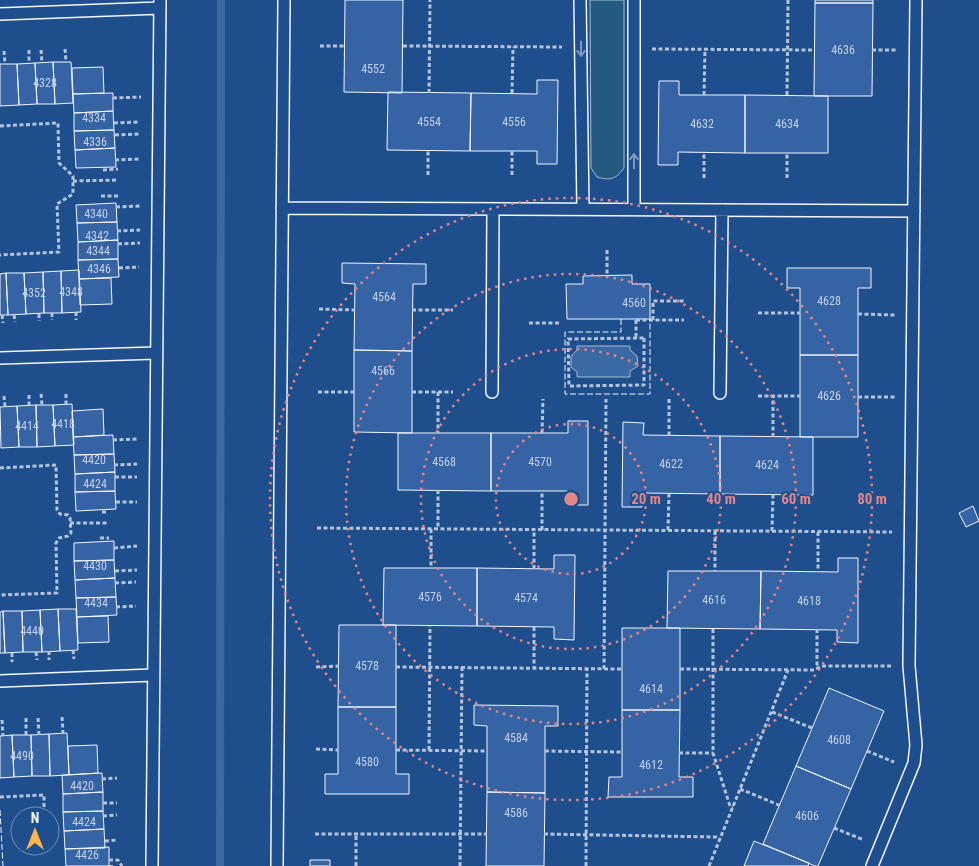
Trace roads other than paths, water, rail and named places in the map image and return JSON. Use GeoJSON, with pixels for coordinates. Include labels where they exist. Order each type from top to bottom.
{"type":"FeatureCollection","features":[{"type":"Feature","properties":{"kind":"lane"},"geometry":{"type":"LineString","coordinates":[[277,866],[284,0]]}},
{"type":"Feature","properties":{"kind":"lane"},"geometry":{"type":"LineString","coordinates":[[580,0],[583,209]]}},
{"type":"Feature","properties":{"kind":"lane"},"geometry":{"type":"LineString","coordinates":[[634,0],[634,209]]}},
{"type":"Feature","properties":{"kind":"lane"},"geometry":{"type":"LineString","coordinates":[[872,866],[913,770],[916,745],[909,666],[916,0]]}},
{"type":"Feature","properties":{"kind":"lane"},"geometry":{"type":"LineString","coordinates":[[0,14],[160,4],[152,866]]}},
{"type":"Feature","properties":{"kind":"lane"},"geometry":{"type":"LineString","coordinates":[[282,208],[914,211]]}},
{"type":"Feature","properties":{"kind":"lane"},"geometry":{"type":"LineString","coordinates":[[492,392],[493,209]]}},
{"type":"Feature","properties":{"kind":"lane"},"geometry":{"type":"LineString","coordinates":[[720,393],[722,210]]}},
{"type":"Feature","properties":{"kind":"lane"},"geometry":{"type":"LineString","coordinates":[[0,358],[156,354]]}},
{"type":"Feature","properties":{"kind":"lane"},"geometry":{"type":"LineString","coordinates":[[0,681],[153,675]]}},
{"type":"Feature","properties":{"kind":"waterway"},"geometry":{"type":"LineString","coordinates":[[220,866],[221,0]]}}]}
